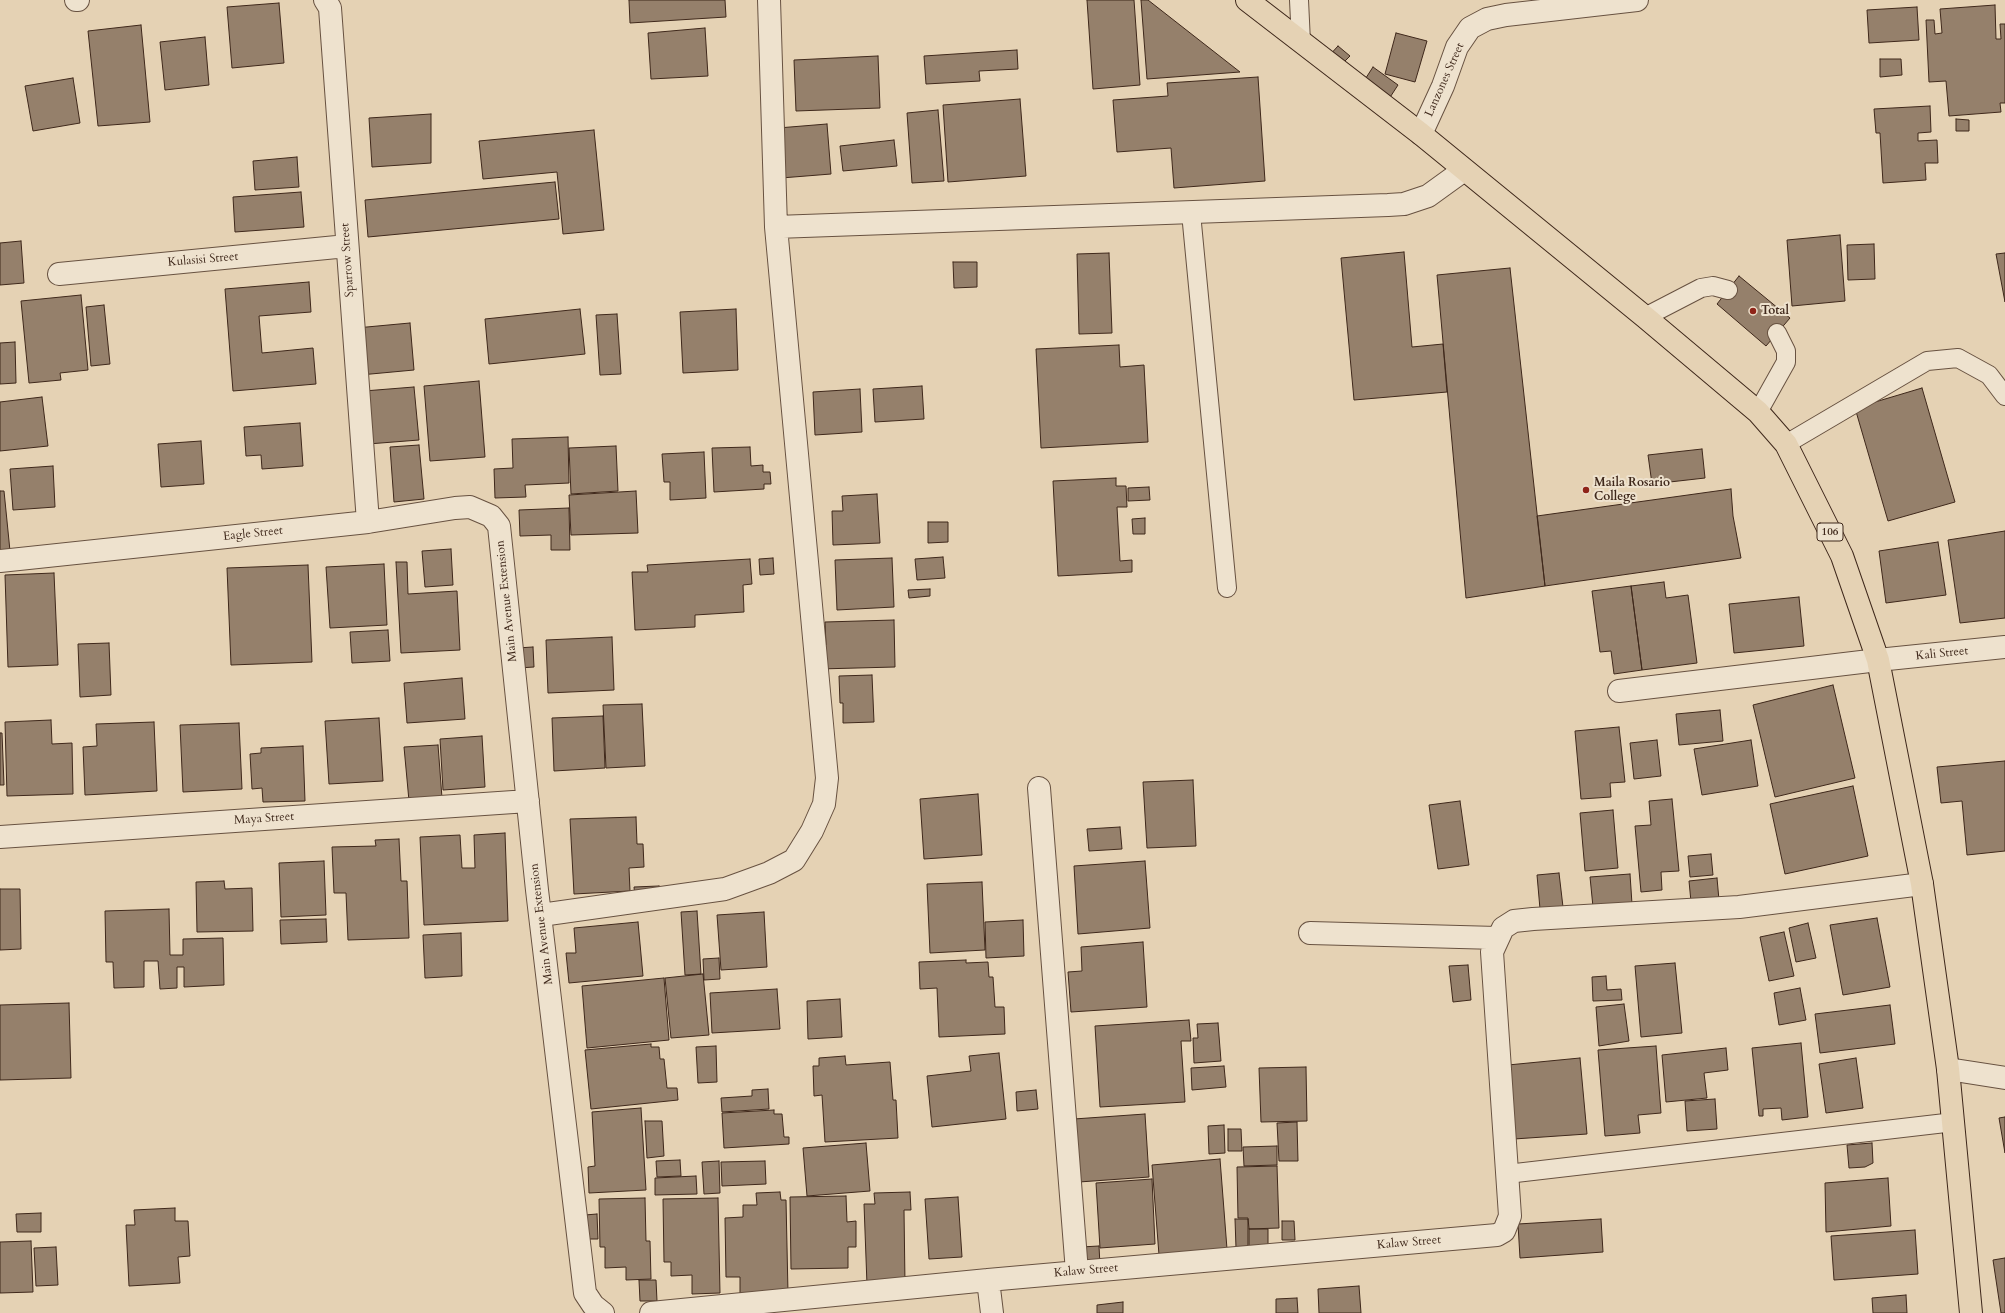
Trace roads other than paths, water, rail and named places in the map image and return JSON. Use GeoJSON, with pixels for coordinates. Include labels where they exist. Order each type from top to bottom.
{"type":"FeatureCollection","features":[{"type":"Feature","properties":{"kind":"highway","name":"106"},"geometry":{"type":"LineString","coordinates":[[1247,0],[1421,134],[1645,317],[1758,412],[1786,444],[1842,556],[1878,660],[1922,884],[1948,1069],[1971,1313]]}},
{"type":"Feature","properties":{"kind":"street","name":"Sparrow Street"},"geometry":{"type":"LineString","coordinates":[[325,0],[330,8],[368,522]]}},
{"type":"Feature","properties":{"kind":"street"},"geometry":{"type":"LineString","coordinates":[[541,915],[725,889],[769,873],[794,860],[812,831],[824,804],[827,778],[776,227],[770,0]]}},
{"type":"Feature","properties":{"kind":"street","name":"Lanzones Street"},"geometry":{"type":"LineString","coordinates":[[1421,134],[1443,86],[1457,47],[1470,28],[1487,19],[1506,15],[1637,0]]}},
{"type":"Feature","properties":{"kind":"street"},"geometry":{"type":"LineString","coordinates":[[776,227],[1404,204],[1428,196],[1464,170]]}},
{"type":"Feature","properties":{"kind":"street","name":"Kulasisi Street"},"geometry":{"type":"LineString","coordinates":[[59,274],[347,246]]}},
{"type":"Feature","properties":{"kind":"street","name":"Eagle Street"},"geometry":{"type":"LineString","coordinates":[[0,561],[368,522],[470,507],[491,516],[499,526]]}},
{"type":"Feature","properties":{"kind":"street","name":"Main Avenue Extension"},"geometry":{"type":"LineString","coordinates":[[499,526],[528,801],[585,1293],[593,1305],[603,1313]]}},
{"type":"Feature","properties":{"kind":"street","name":"Kali Street"},"geometry":{"type":"LineString","coordinates":[[1619,691],[1878,660],[2005,647]]}},
{"type":"Feature","properties":{"kind":"street"},"geometry":{"type":"LineString","coordinates":[[1039,788],[1077,1272]]}},
{"type":"Feature","properties":{"kind":"street","name":"Maya Street"},"geometry":{"type":"LineString","coordinates":[[0,837],[528,801]]}},
{"type":"Feature","properties":{"kind":"street"},"geometry":{"type":"LineString","coordinates":[[1507,1174],[1492,952],[1497,938],[1503,928],[1514,921],[1520,920],[1739,907],[1922,884]]}},
{"type":"Feature","properties":{"kind":"street"},"geometry":{"type":"LineString","coordinates":[[1310,933],[1497,938]]}},
{"type":"Feature","properties":{"kind":"street"},"geometry":{"type":"LineString","coordinates":[[1948,1069],[2005,1078]]}},
{"type":"Feature","properties":{"kind":"street","name":"Kalaw Street"},"geometry":{"type":"LineString","coordinates":[[651,1313],[988,1280],[1497,1235],[1504,1231],[1510,1216],[1507,1174]]}},
{"type":"Feature","properties":{"kind":"street"},"geometry":{"type":"LineString","coordinates":[[988,1280],[992,1313]]}},
{"type":"Feature","properties":{"kind":"lane"},"geometry":{"type":"LineString","coordinates":[[1299,0],[1302,42]]}},
{"type":"Feature","properties":{"kind":"lane"},"geometry":{"type":"LineString","coordinates":[[1191,213],[1227,588]]}},
{"type":"Feature","properties":{"kind":"lane"},"geometry":{"type":"LineString","coordinates":[[1645,317],[1701,288],[1713,286],[1728,290]]}},
{"type":"Feature","properties":{"kind":"lane"},"geometry":{"type":"LineString","coordinates":[[1758,412],[1786,362],[1786,351],[1777,333]]}},
{"type":"Feature","properties":{"kind":"lane"},"geometry":{"type":"LineString","coordinates":[[1786,444],[1927,361],[1958,358],[1989,375],[2005,396]]}},
{"type":"Feature","properties":{"kind":"lane"},"geometry":{"type":"LineString","coordinates":[[1507,1174],[1954,1122]]}},
{"type":"Feature","properties":{"kind":"place","name":"Total"},"geometry":{"type":"Point","coordinates":[1753,311]}},
{"type":"Feature","properties":{"kind":"place","name":"Maila Rosario College"},"geometry":{"type":"Point","coordinates":[1586,490]}}]}
